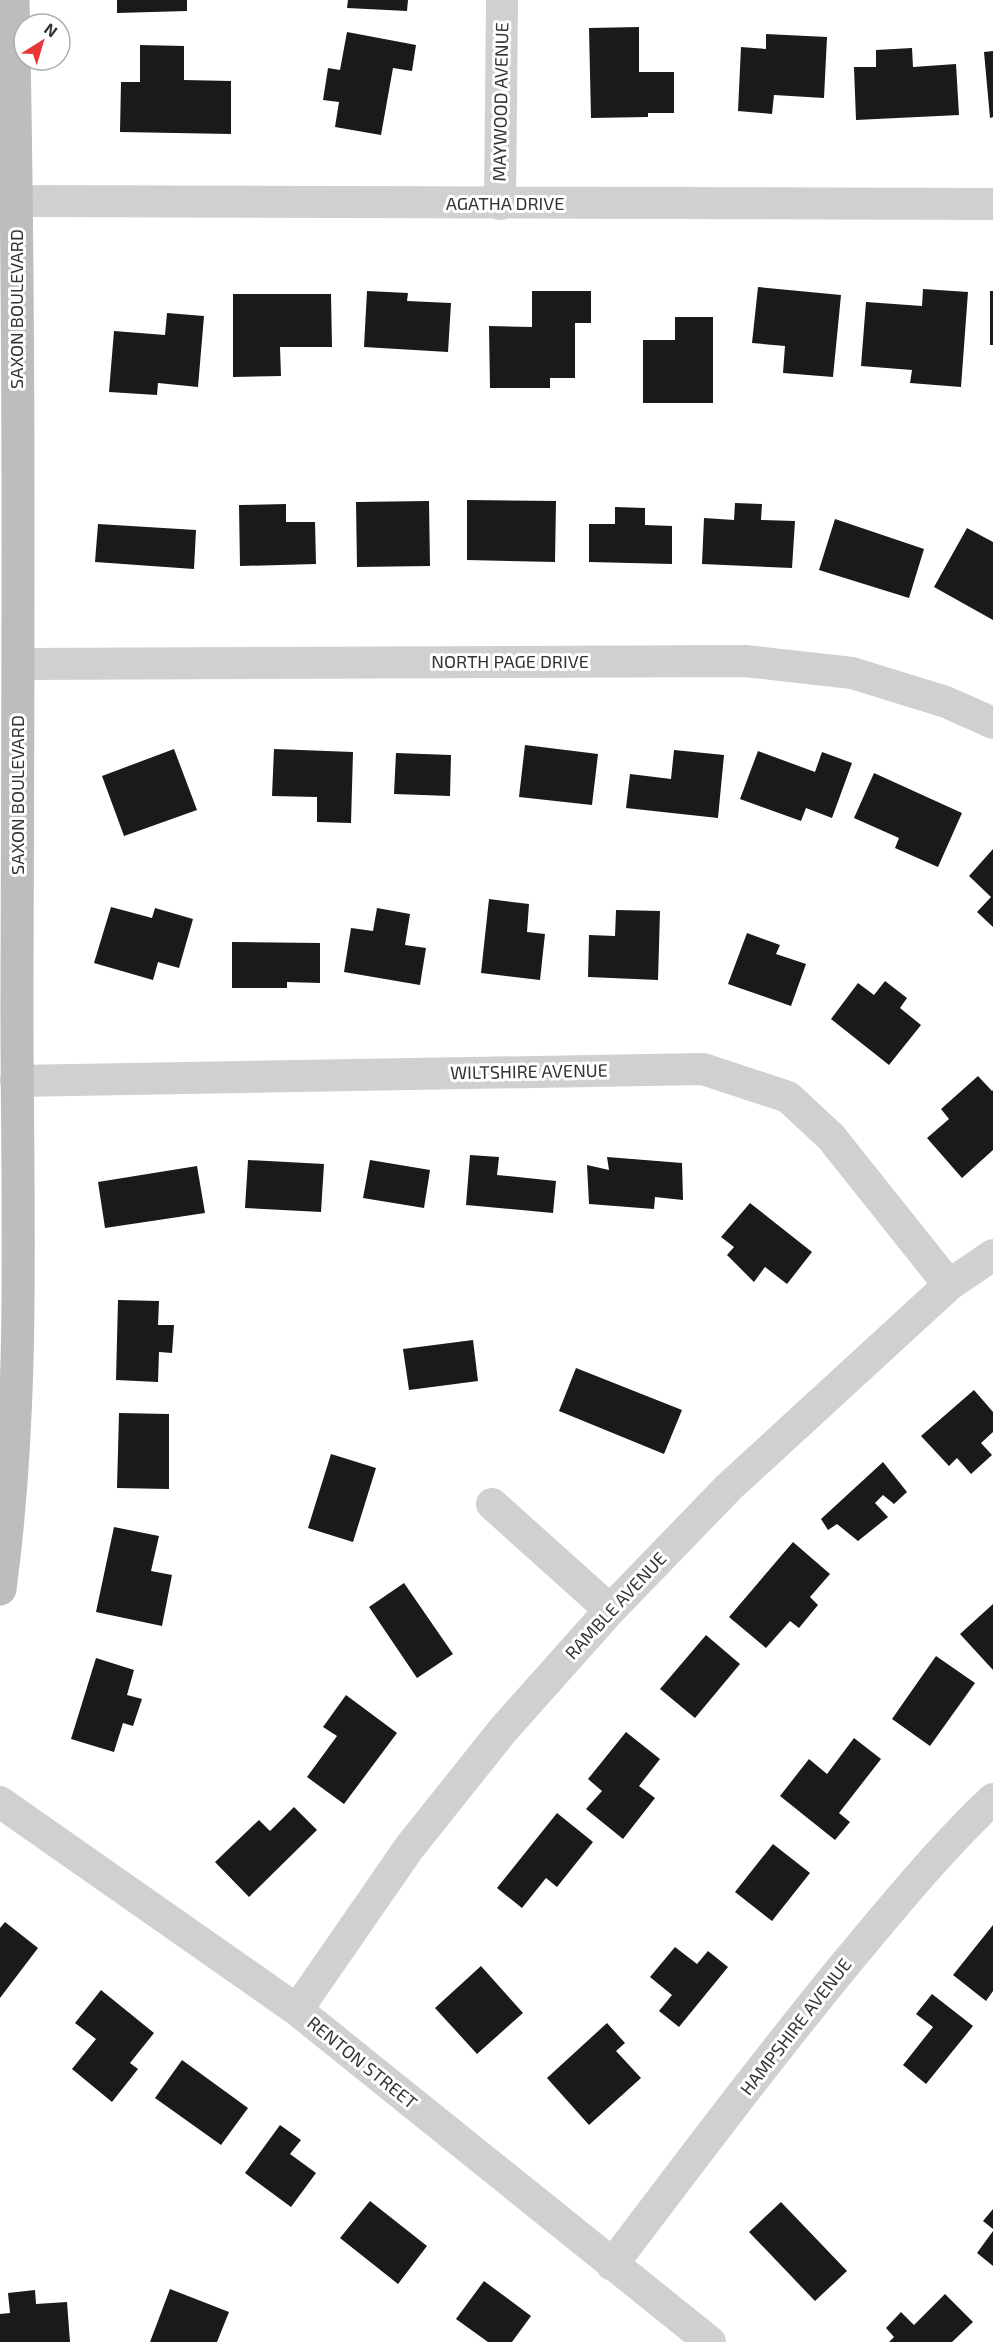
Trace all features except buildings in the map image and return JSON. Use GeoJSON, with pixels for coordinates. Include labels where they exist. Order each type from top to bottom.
{"type":"FeatureCollection","features":[{"type":"Feature","properties":{"kind":"main road","name":"SAXON BOULEVARD"},"geometry":{"type":"LineString","coordinates":[[0,1589],[9,1524],[17,1338],[17,201],[13,0]]}},
{"type":"Feature","properties":{"kind":"street","name":"MAYWOOD AVENUE"},"geometry":{"type":"LineString","coordinates":[[500,204],[502,0]]}},
{"type":"Feature","properties":{"kind":"street","name":"AGATHA DRIVE"},"geometry":{"type":"LineString","coordinates":[[17,201],[993,204]]}},
{"type":"Feature","properties":{"kind":"street","name":"NORTH PAGE DRIVE"},"geometry":{"type":"LineString","coordinates":[[18,664],[745,661],[852,673],[946,702],[993,723]]}},
{"type":"Feature","properties":{"kind":"street","name":"WILTSHIRE AVENUE"},"geometry":{"type":"LineString","coordinates":[[16,1081],[703,1069],[788,1097],[831,1137],[949,1285]]}},
{"type":"Feature","properties":{"kind":"street","name":"RAMBLE AVENUE"},"geometry":{"type":"LineString","coordinates":[[297,2010],[409,1848],[503,1730],[610,1610],[729,1488],[949,1285],[993,1255]]}},
{"type":"Feature","properties":{"kind":"street"},"geometry":{"type":"LineString","coordinates":[[492,1504],[610,1610]]}},
{"type":"Feature","properties":{"kind":"street","name":"HAMPSHIRE AVENUE"},"geometry":{"type":"LineString","coordinates":[[612,2265],[800,2020],[959,1831],[993,1799]]}},
{"type":"Feature","properties":{"kind":"street","name":"RENTON STREET"},"geometry":{"type":"LineString","coordinates":[[0,1802],[297,2010],[710,2342]]}}]}
